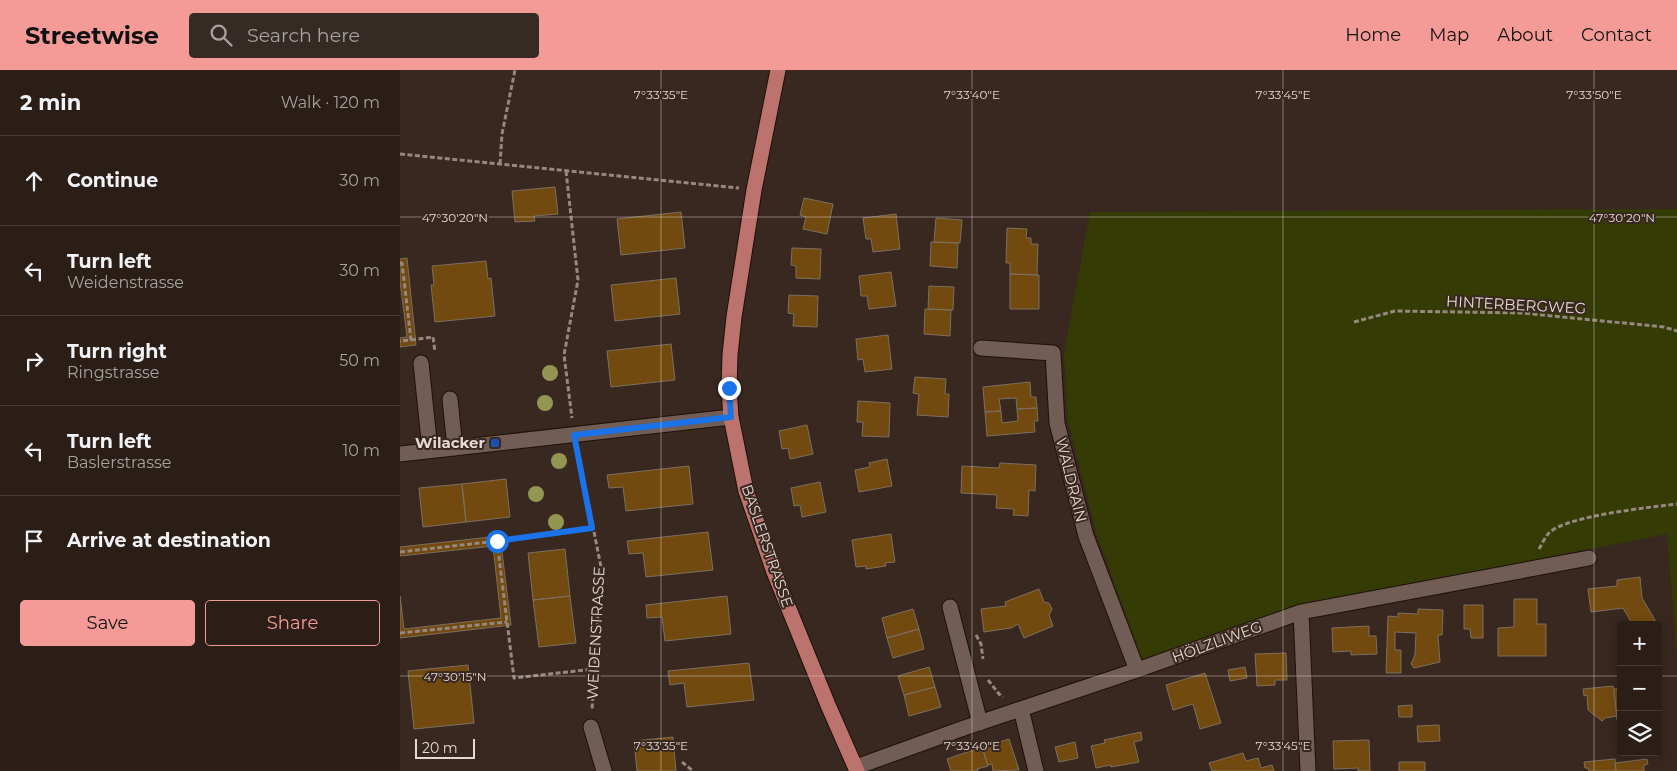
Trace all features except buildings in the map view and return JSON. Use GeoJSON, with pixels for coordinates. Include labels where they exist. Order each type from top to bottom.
{"type":"FeatureCollection","features":[{"type":"Feature","properties":{"kind":"main road","name":"BASLERSTRASSE"},"geometry":{"type":"LineString","coordinates":[[778,70],[754,190],[734,317],[730,380],[731,417],[746,491],[774,572],[828,705],[857,769]]}},
{"type":"Feature","properties":{"kind":"street","name":"WALDRAIN"},"geometry":{"type":"LineString","coordinates":[[981,348],[1053,353],[1057,423],[1086,536],[1137,670]]}},
{"type":"Feature","properties":{"kind":"street"},"geometry":{"type":"LineString","coordinates":[[421,363],[430,450]]}},
{"type":"Feature","properties":{"kind":"street"},"geometry":{"type":"LineString","coordinates":[[450,399],[455,448]]}},
{"type":"Feature","properties":{"kind":"street"},"geometry":{"type":"LineString","coordinates":[[400,454],[731,417]]}},
{"type":"Feature","properties":{"kind":"street","name":"HÖLZLIWEG"},"geometry":{"type":"LineString","coordinates":[[857,769],[980,723],[1301,612],[1589,558]]}},
{"type":"Feature","properties":{"kind":"street"},"geometry":{"type":"LineString","coordinates":[[950,607],[980,723]]}},
{"type":"Feature","properties":{"kind":"street"},"geometry":{"type":"LineString","coordinates":[[1301,612],[1308,771]]}},
{"type":"Feature","properties":{"kind":"street"},"geometry":{"type":"LineString","coordinates":[[1024,708],[1036,771]]}},
{"type":"Feature","properties":{"kind":"street"},"geometry":{"type":"LineString","coordinates":[[591,727],[604,771]]}},
{"type":"Feature","properties":{"kind":"path"},"geometry":{"type":"LineString","coordinates":[[500,164],[502,134],[515,70]]}},
{"type":"Feature","properties":{"kind":"path"},"geometry":{"type":"LineString","coordinates":[[400,154],[754,190]]}},
{"type":"Feature","properties":{"kind":"path","name":"WEIDENSTRASSE"},"geometry":{"type":"LineString","coordinates":[[566,171],[578,280],[564,355],[574,435],[601,566],[591,727]]}},
{"type":"Feature","properties":{"kind":"path"},"geometry":{"type":"LineString","coordinates":[[400,263],[402,263],[411,340],[400,341]]}},
{"type":"Feature","properties":{"kind":"path","name":"HINTERBERGWEG"},"geometry":{"type":"LineString","coordinates":[[1354,322],[1395,311],[1522,313],[1664,327],[1677,331]]}},
{"type":"Feature","properties":{"kind":"path"},"geometry":{"type":"LineString","coordinates":[[1528,570],[1549,533],[1561,524],[1633,509],[1677,504]]}},
{"type":"Feature","properties":{"kind":"path"},"geometry":{"type":"LineString","coordinates":[[400,552],[592,528]]}},
{"type":"Feature","properties":{"kind":"path"},"geometry":{"type":"LineString","coordinates":[[497,541],[514,678],[594,669]]}},
{"type":"Feature","properties":{"kind":"path"},"geometry":{"type":"LineString","coordinates":[[400,633],[507,622]]}},
{"type":"Feature","properties":{"kind":"path"},"geometry":{"type":"LineString","coordinates":[[956,630],[969,628],[979,638],[984,668]]}},
{"type":"Feature","properties":{"kind":"path"},"geometry":{"type":"LineString","coordinates":[[987,677],[999,694],[1006,699],[1022,699],[1024,708]]}},
{"type":"Feature","properties":{"kind":"path"},"geometry":{"type":"LineString","coordinates":[[682,762],[693,771]]}},
{"type":"Feature","properties":{"kind":"green space"},"geometry":{"type":"Polygon","coordinates":[[[1677,209],[1677,656],[1667,534],[1303,605],[1143,661],[1096,532],[1068,421],[1064,353],[1090,212],[1677,209]]]}},
{"type":"Feature","properties":{"kind":"place","name":"Wilacker"},"geometry":{"type":"Point","coordinates":[495,443]}},
{"type":"Feature","properties":{"kind":"route"},"geometry":{"type":"LineString","coordinates":[[497,541],[592,528],[574,435],[731,417],[729,388]]}}]}
